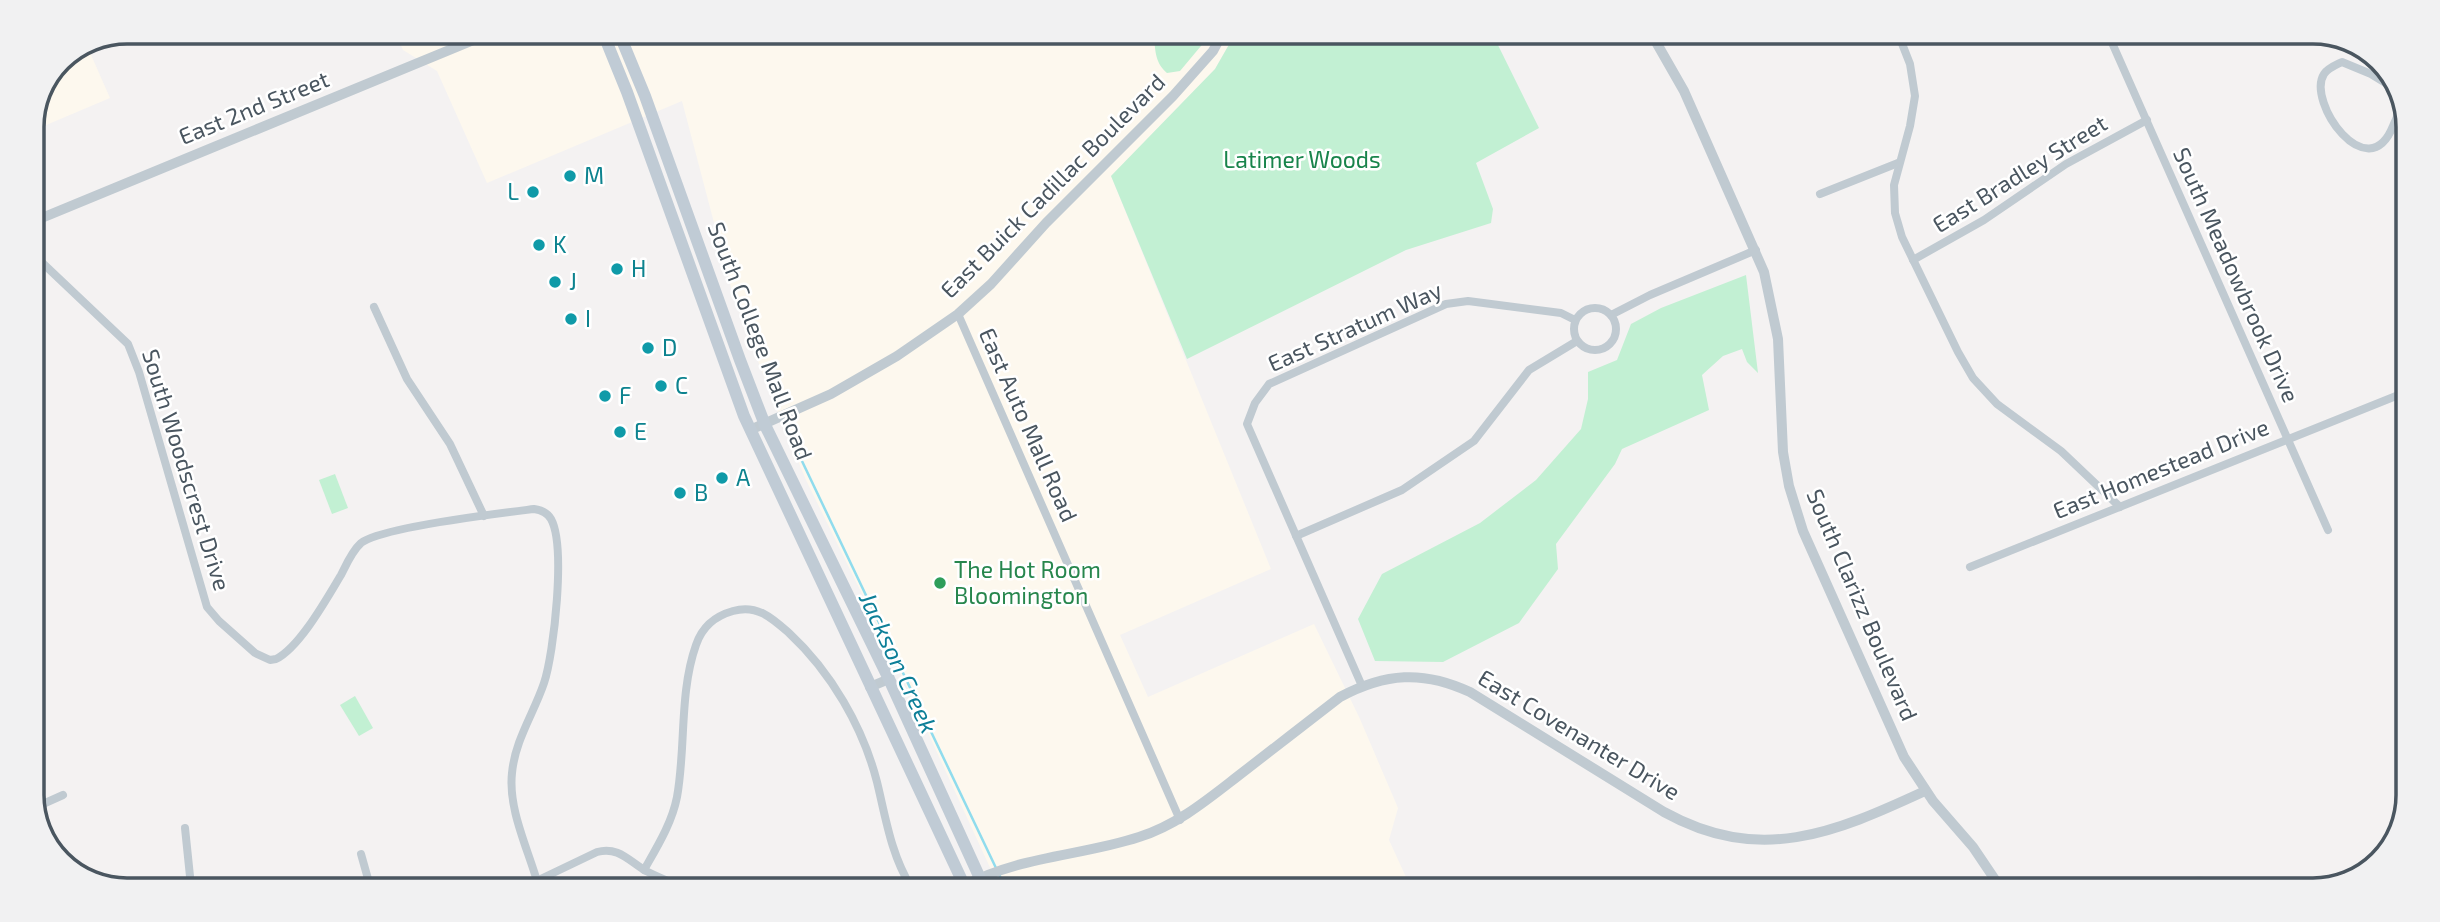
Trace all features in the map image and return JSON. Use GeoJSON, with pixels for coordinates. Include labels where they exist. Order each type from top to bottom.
{"type":"FeatureCollection","features":[{"type":"Feature","properties":{"kind":"main road","name":"South College Mall Road"},"geometry":{"type":"LineString","coordinates":[[608,44],[750,430],[960,878]]}},
{"type":"Feature","properties":{"kind":"main road","name":"South College Mall Road"},"geometry":{"type":"LineString","coordinates":[[624,44],[765,425],[983,878]]}},
{"type":"Feature","properties":{"kind":"main road"},"geometry":{"type":"LineString","coordinates":[[620,72],[634,67]]}},
{"type":"Feature","properties":{"kind":"main road"},"geometry":{"type":"LineString","coordinates":[[634,111],[650,110]]}},
{"type":"Feature","properties":{"kind":"street","name":"East 2nd Street"},"geometry":{"type":"LineString","coordinates":[[44,217],[464,44]]}},
{"type":"Feature","properties":{"kind":"street","name":"East Buick Cadillac Boulevard"},"geometry":{"type":"LineString","coordinates":[[750,430],[831,394],[958,314],[1173,96],[1217,44]]}},
{"type":"Feature","properties":{"kind":"street","name":"South Clarizz Boulevard"},"geometry":{"type":"LineString","coordinates":[[1658,44],[1684,91],[1756,250],[1770,295],[1775,319],[1783,452],[1795,509],[1904,757],[1925,791],[1973,847],[1995,878]]}},
{"type":"Feature","properties":{"kind":"street"},"geometry":{"type":"LineString","coordinates":[[1902,44],[1910,64],[1915,96],[1894,185],[1895,213],[1902,237],[1958,352],[1984,391],[2011,415],[2061,451],[2120,507]]}},
{"type":"Feature","properties":{"kind":"street","name":"South Meadowbrook Drive"},"geometry":{"type":"LineString","coordinates":[[2113,44],[2328,530]]}},
{"type":"Feature","properties":{"kind":"street"},"geometry":{"type":"LineString","coordinates":[[2382,81],[2342,62],[2323,75],[2321,88],[2337,128],[2350,142],[2366,149],[2381,145],[2390,134],[2395,119]]}},
{"type":"Feature","properties":{"kind":"street","name":"East Bradley Street"},"geometry":{"type":"LineString","coordinates":[[1913,260],[1984,220],[2066,164],[2147,120]]}},
{"type":"Feature","properties":{"kind":"street"},"geometry":{"type":"LineString","coordinates":[[1821,194],[1898,163]]}},
{"type":"Feature","properties":{"kind":"street"},"geometry":{"type":"LineString","coordinates":[[1611,315],[1650,295],[1756,250]]}},
{"type":"Feature","properties":{"kind":"street","name":"South Woodscrest Drive"},"geometry":{"type":"LineString","coordinates":[[44,264],[128,344],[181,512],[204,600],[219,621],[255,653],[273,660],[288,651],[321,608],[361,543],[382,534],[484,516],[534,509],[545,512],[552,521],[556,539],[558,598],[548,669],[515,753],[512,776],[513,800],[536,878]]}},
{"type":"Feature","properties":{"kind":"street","name":"East Stratum Way"},"geometry":{"type":"LineString","coordinates":[[1362,686],[1247,424],[1255,402],[1269,384],[1446,304],[1468,301],[1561,313],[1575,320]]}},
{"type":"Feature","properties":{"kind":"street"},"geometry":{"type":"LineString","coordinates":[[374,307],[407,379],[450,444],[484,516]]}},
{"type":"Feature","properties":{"kind":"street"},"geometry":{"type":"LineString","coordinates":[[1591,308],[1598,308],[1611,315],[1616,328],[1615,335],[1607,346],[1593,350],[1577,341],[1573,330],[1579,314],[1591,308]]}},
{"type":"Feature","properties":{"kind":"street","name":"East Auto Mall Road"},"geometry":{"type":"LineString","coordinates":[[958,314],[1180,820]]}},
{"type":"Feature","properties":{"kind":"street"},"geometry":{"type":"LineString","coordinates":[[1296,536],[1402,490],[1475,441],[1529,370],[1577,341]]}},
{"type":"Feature","properties":{"kind":"street","name":"East Homestead Drive"},"geometry":{"type":"LineString","coordinates":[[1970,567],[2396,395]]}},
{"type":"Feature","properties":{"kind":"street"},"geometry":{"type":"LineString","coordinates":[[644,870],[665,832],[677,797],[688,680],[695,645],[706,626],[720,616],[737,610],[754,609],[772,618],[803,647],[821,667],[839,697],[869,758],[890,841],[907,878]]}},
{"type":"Feature","properties":{"kind":"street","name":"East Covenanter Drive"},"geometry":{"type":"LineString","coordinates":[[988,878],[1005,869],[1045,857],[1140,837],[1180,820],[1340,697],[1386,678],[1412,677],[1457,686],[1686,824],[1729,836],[1776,839],[1817,835],[1855,822],[1925,791]]}},
{"type":"Feature","properties":{"kind":"street"},"geometry":{"type":"LineString","coordinates":[[870,687],[889,679]]}},
{"type":"Feature","properties":{"kind":"street"},"geometry":{"type":"LineString","coordinates":[[44,803],[63,795]]}},
{"type":"Feature","properties":{"kind":"street"},"geometry":{"type":"LineString","coordinates":[[185,828],[190,878]]}},
{"type":"Feature","properties":{"kind":"street"},"geometry":{"type":"LineString","coordinates":[[544,878],[603,851],[621,854],[644,870],[662,878]]}},
{"type":"Feature","properties":{"kind":"street"},"geometry":{"type":"LineString","coordinates":[[361,855],[368,878]]}},
{"type":"Feature","properties":{"kind":"shaded area"},"geometry":{"type":"Polygon","coordinates":[[[400,44],[1229,44],[1215,69],[1111,176],[1271,569],[1120,635],[1148,697],[1314,624],[1360,719],[1398,808],[1389,840],[1406,878],[995,878],[894,659],[806,480],[772,398],[733,295],[682,101],[487,183],[437,71],[403,50],[400,44]]]}},
{"type":"Feature","properties":{"kind":"shaded area"},"geometry":{"type":"Polygon","coordinates":[[[90,53],[110,98],[44,126],[45,111],[58,81],[68,68],[90,53]]]}},
{"type":"Feature","properties":{"kind":"green space"},"geometry":{"type":"Polygon","coordinates":[[[1155,44],[1203,44],[1180,71],[1167,73],[1155,51],[1155,44]]]}},
{"type":"Feature","properties":{"kind":"green space","name":"Latimer Woods"},"geometry":{"type":"Polygon","coordinates":[[[1229,44],[1497,44],[1539,128],[1476,163],[1493,209],[1491,223],[1406,250],[1187,359],[1111,176],[1215,69],[1229,44]]]}},
{"type":"Feature","properties":{"kind":"green space"},"geometry":{"type":"Polygon","coordinates":[[[1746,275],[1758,373],[1747,362],[1742,349],[1723,356],[1702,375],[1709,410],[1622,449],[1615,464],[1556,544],[1558,569],[1519,623],[1443,662],[1375,661],[1358,619],[1382,574],[1480,523],[1536,480],[1581,429],[1588,399],[1588,372],[1617,360],[1631,324],[1661,308],[1746,275]]]}},
{"type":"Feature","properties":{"kind":"green space"},"geometry":{"type":"Polygon","coordinates":[[[335,474],[348,508],[332,514],[319,480],[335,474]]]}},
{"type":"Feature","properties":{"kind":"green space"},"geometry":{"type":"Polygon","coordinates":[[[355,696],[373,728],[359,736],[340,705],[355,696]]]}},
{"type":"Feature","properties":{"kind":"waterway","name":"Jackson Creek"},"geometry":{"type":"LineString","coordinates":[[791,438],[996,868]]}},
{"type":"Feature","properties":{"kind":"waterway","name":"Jackson Creek"},"geometry":{"type":"LineString","coordinates":[[999,874],[1001,878]]}},
{"type":"Feature","properties":{"kind":"place","name":"M"},"geometry":{"type":"Point","coordinates":[570,176]}},
{"type":"Feature","properties":{"kind":"place","name":"L"},"geometry":{"type":"Point","coordinates":[533,192]}},
{"type":"Feature","properties":{"kind":"place","name":"K"},"geometry":{"type":"Point","coordinates":[539,245]}},
{"type":"Feature","properties":{"kind":"place","name":"H"},"geometry":{"type":"Point","coordinates":[617,269]}},
{"type":"Feature","properties":{"kind":"place","name":"J"},"geometry":{"type":"Point","coordinates":[555,282]}},
{"type":"Feature","properties":{"kind":"place","name":"I"},"geometry":{"type":"Point","coordinates":[571,319]}},
{"type":"Feature","properties":{"kind":"place","name":"D"},"geometry":{"type":"Point","coordinates":[648,348]}},
{"type":"Feature","properties":{"kind":"place","name":"C"},"geometry":{"type":"Point","coordinates":[661,386]}},
{"type":"Feature","properties":{"kind":"place","name":"F"},"geometry":{"type":"Point","coordinates":[605,396]}},
{"type":"Feature","properties":{"kind":"place","name":"E"},"geometry":{"type":"Point","coordinates":[620,432]}},
{"type":"Feature","properties":{"kind":"place","name":"A"},"geometry":{"type":"Point","coordinates":[722,478]}},
{"type":"Feature","properties":{"kind":"place","name":"B"},"geometry":{"type":"Point","coordinates":[680,493]}},
{"type":"Feature","properties":{"kind":"place","name":"The Hot Room Bloomington"},"geometry":{"type":"Point","coordinates":[940,583]}}]}
